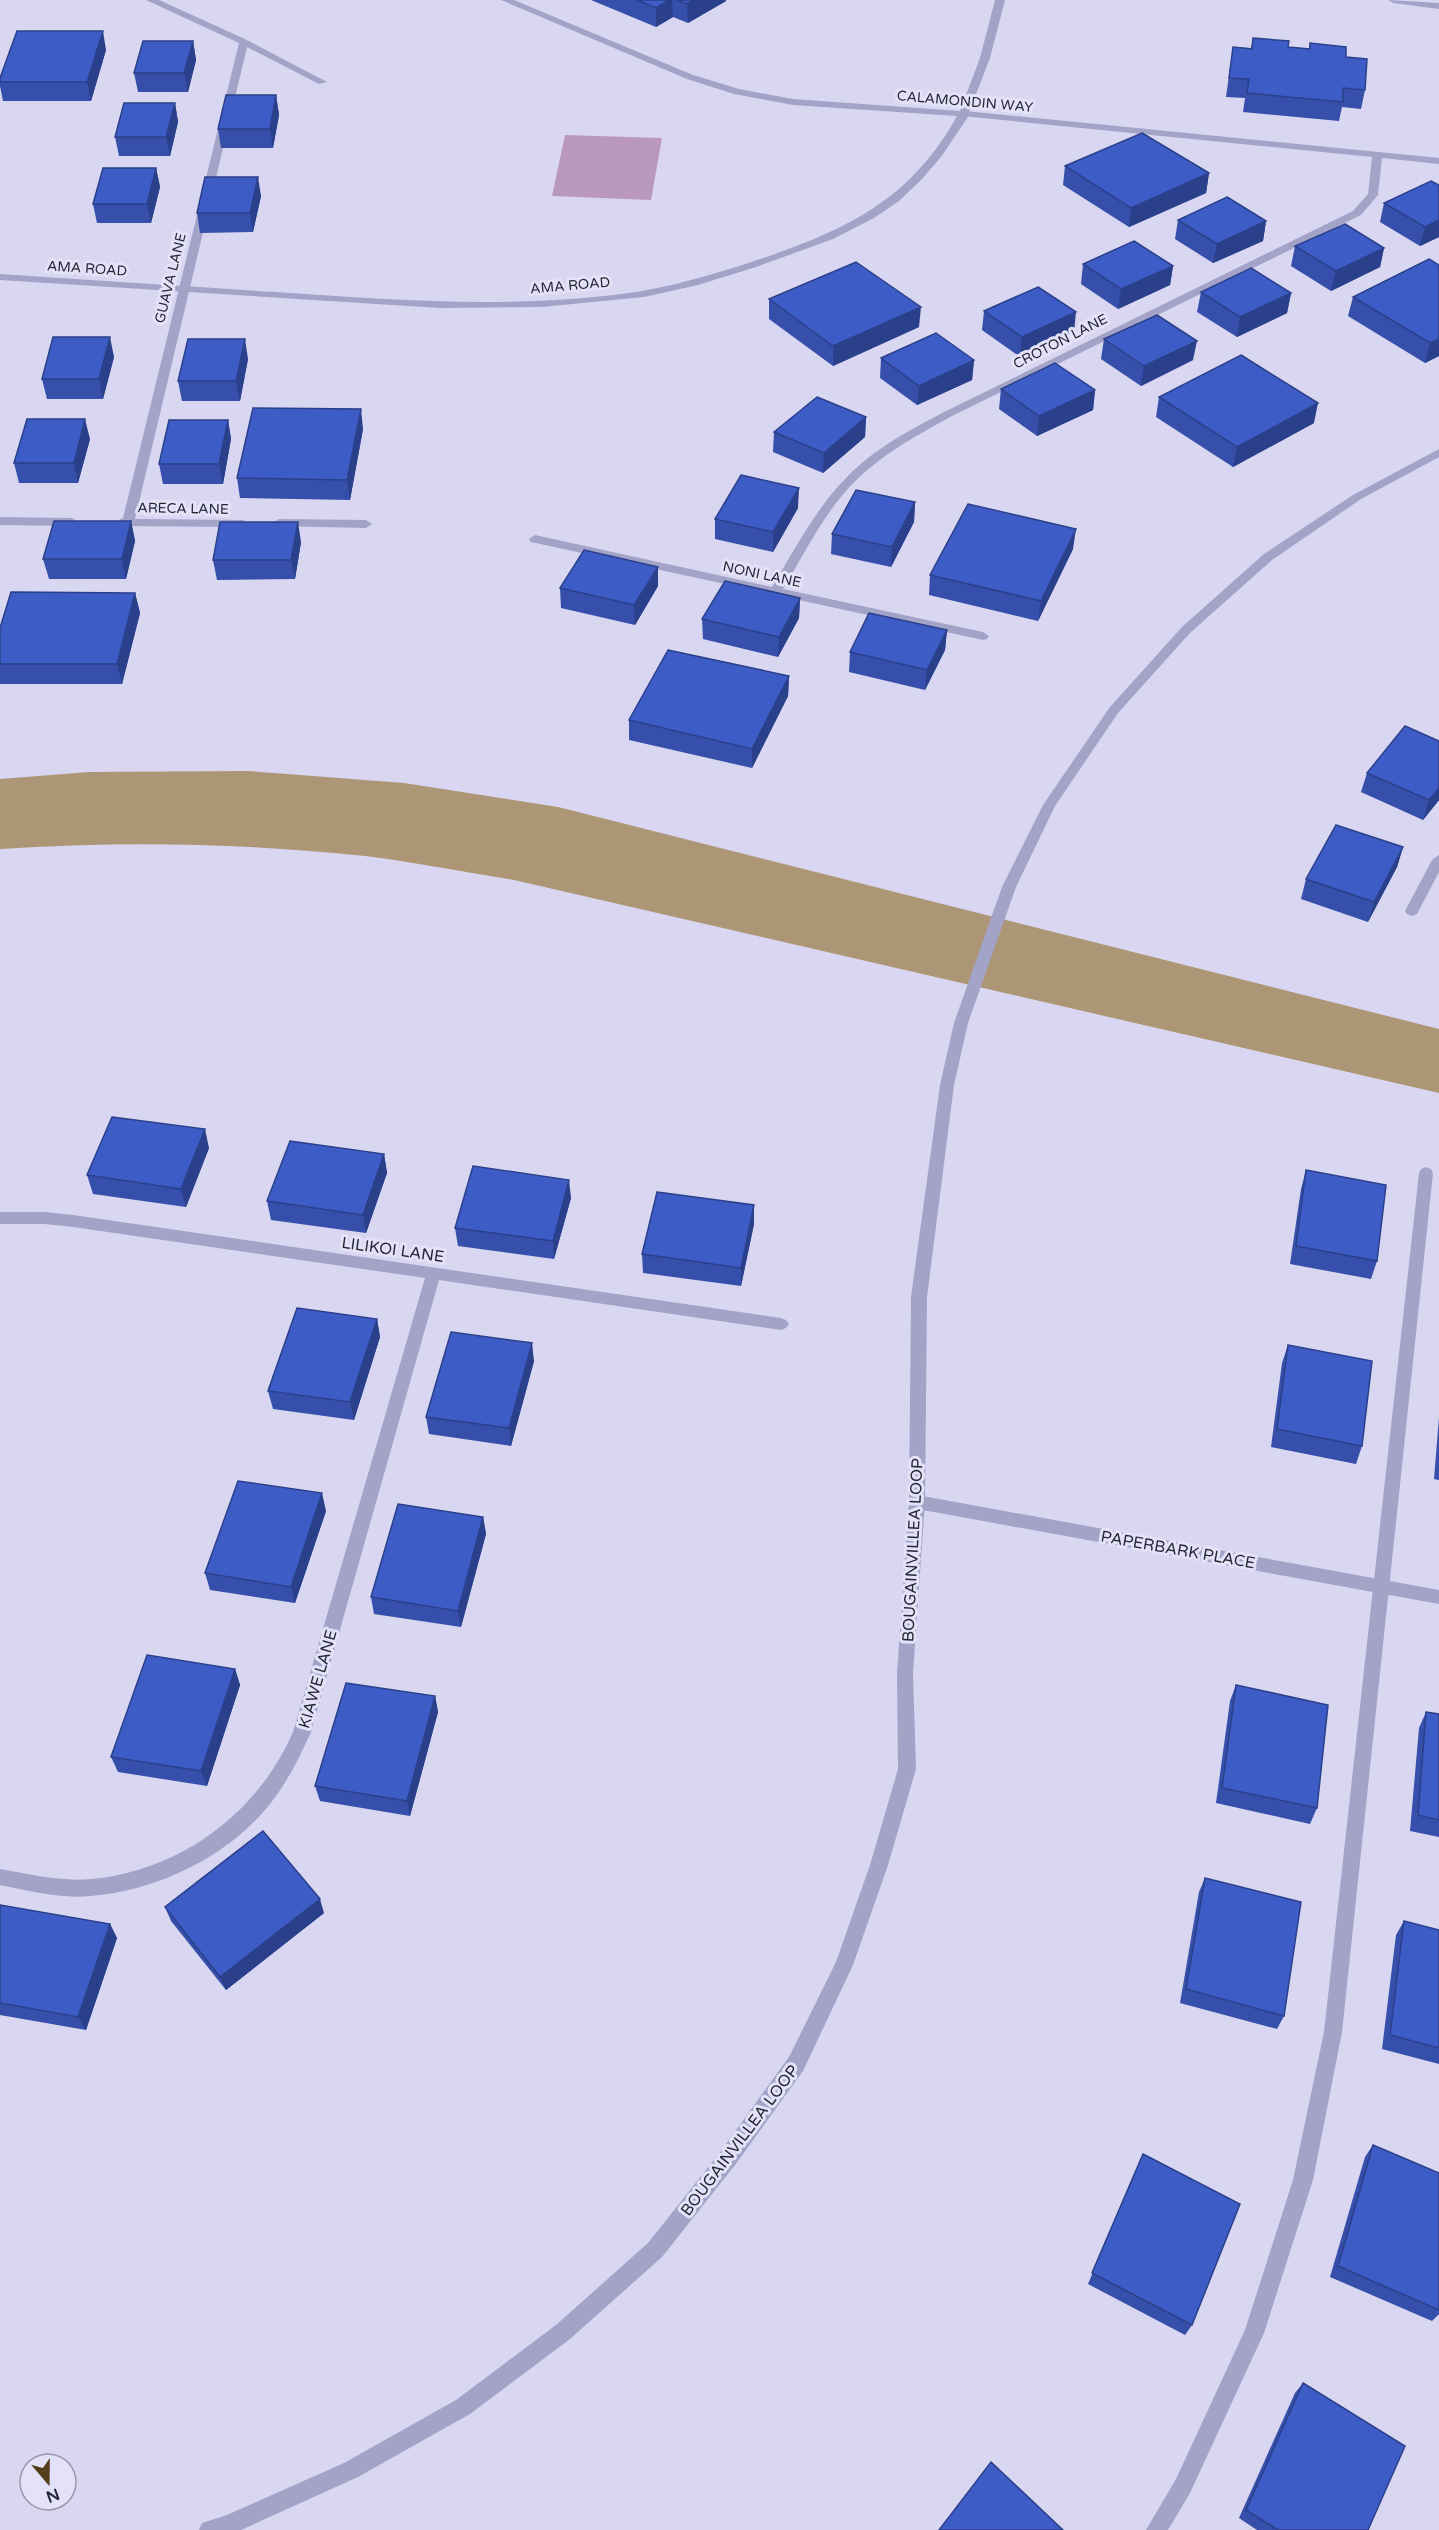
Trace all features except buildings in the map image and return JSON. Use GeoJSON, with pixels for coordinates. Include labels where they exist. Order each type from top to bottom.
{"type":"FeatureCollection","features":[{"type":"Feature","properties":{"kind":"street"},"geometry":{"type":"LineString","coordinates":[[151,0],[244,42],[322,82]]}},
{"type":"Feature","properties":{"kind":"street","name":"CALAMONDIN WAY"},"geometry":{"type":"LineString","coordinates":[[506,0],[690,77],[737,92],[793,102],[965,114],[1439,161]]}},
{"type":"Feature","properties":{"kind":"street","name":"AMA ROAD"},"geometry":{"type":"LineString","coordinates":[[0,276],[447,306],[573,302],[692,283],[748,267],[804,246],[849,227],[892,201],[923,171],[965,114],[990,47],[1000,0]]}},
{"type":"Feature","properties":{"kind":"street"},"geometry":{"type":"LineString","coordinates":[[1393,0],[1439,6]]}},
{"type":"Feature","properties":{"kind":"street","name":"GUAVA LANE"},"geometry":{"type":"LineString","coordinates":[[128,522],[182,289],[244,42]]}},
{"type":"Feature","properties":{"kind":"street","name":"CROTON LANE"},"geometry":{"type":"LineString","coordinates":[[775,592],[824,512],[842,489],[888,448],[946,415],[1357,213],[1373,195],[1377,155]]}},
{"type":"Feature","properties":{"kind":"street","name":"BOUGAINVILLEA LOOP"},"geometry":{"type":"LineString","coordinates":[[209,2530],[228,2524],[351,2470],[463,2407],[563,2332],[656,2250],[728,2158],[796,2064],[844,1965],[879,1865],[907,1769],[905,1673],[917,1502],[919,1297],[947,1085],[961,1023],[1009,887],[1049,805],[1114,710],[1186,630],[1268,556],[1357,497],[1439,452]]}},
{"type":"Feature","properties":{"kind":"street"},"geometry":{"type":"LineString","coordinates":[[0,521],[81,522]]}},
{"type":"Feature","properties":{"kind":"street","name":"ARECA LANE"},"geometry":{"type":"LineString","coordinates":[[104,522],[247,523]]}},
{"type":"Feature","properties":{"kind":"street"},"geometry":{"type":"LineString","coordinates":[[271,523],[366,524]]}},
{"type":"Feature","properties":{"kind":"street","name":"NONI LANE"},"geometry":{"type":"LineString","coordinates":[[535,539],[982,636]]}},
{"type":"Feature","properties":{"kind":"street"},"geometry":{"type":"LineString","coordinates":[[1412,911],[1439,861]]}},
{"type":"Feature","properties":{"kind":"street"},"geometry":{"type":"LineString","coordinates":[[1156,2530],[1183,2486],[1254,2332],[1303,2180],[1334,2032],[1426,1173]]}},
{"type":"Feature","properties":{"kind":"street","name":"LILIKOI LANE"},"geometry":{"type":"LineString","coordinates":[[0,1218],[44,1218],[73,1221],[781,1324]]}},
{"type":"Feature","properties":{"kind":"street","name":"KIAWE LANE"},"geometry":{"type":"LineString","coordinates":[[0,1877],[64,1888],[90,1888],[149,1875],[188,1858],[232,1830],[282,1774],[302,1732],[434,1273]]}},
{"type":"Feature","properties":{"kind":"street","name":"PAPERBARK PLACE"},"geometry":{"type":"LineString","coordinates":[[917,1502],[1439,1597]]}},
{"type":"Feature","properties":{"kind":"shaded area"},"geometry":{"type":"Polygon","coordinates":[[[565,135],[662,138],[651,200],[552,196],[565,135]]]}},
{"type":"Feature","properties":{"kind":"shaded area"},"geometry":{"type":"Polygon","coordinates":[[[248,771],[404,783],[558,807],[1439,1029],[1439,1093],[514,880],[439,867],[365,856],[228,846],[137,844],[0,849],[0,779],[89,772],[248,771]]]}}]}
